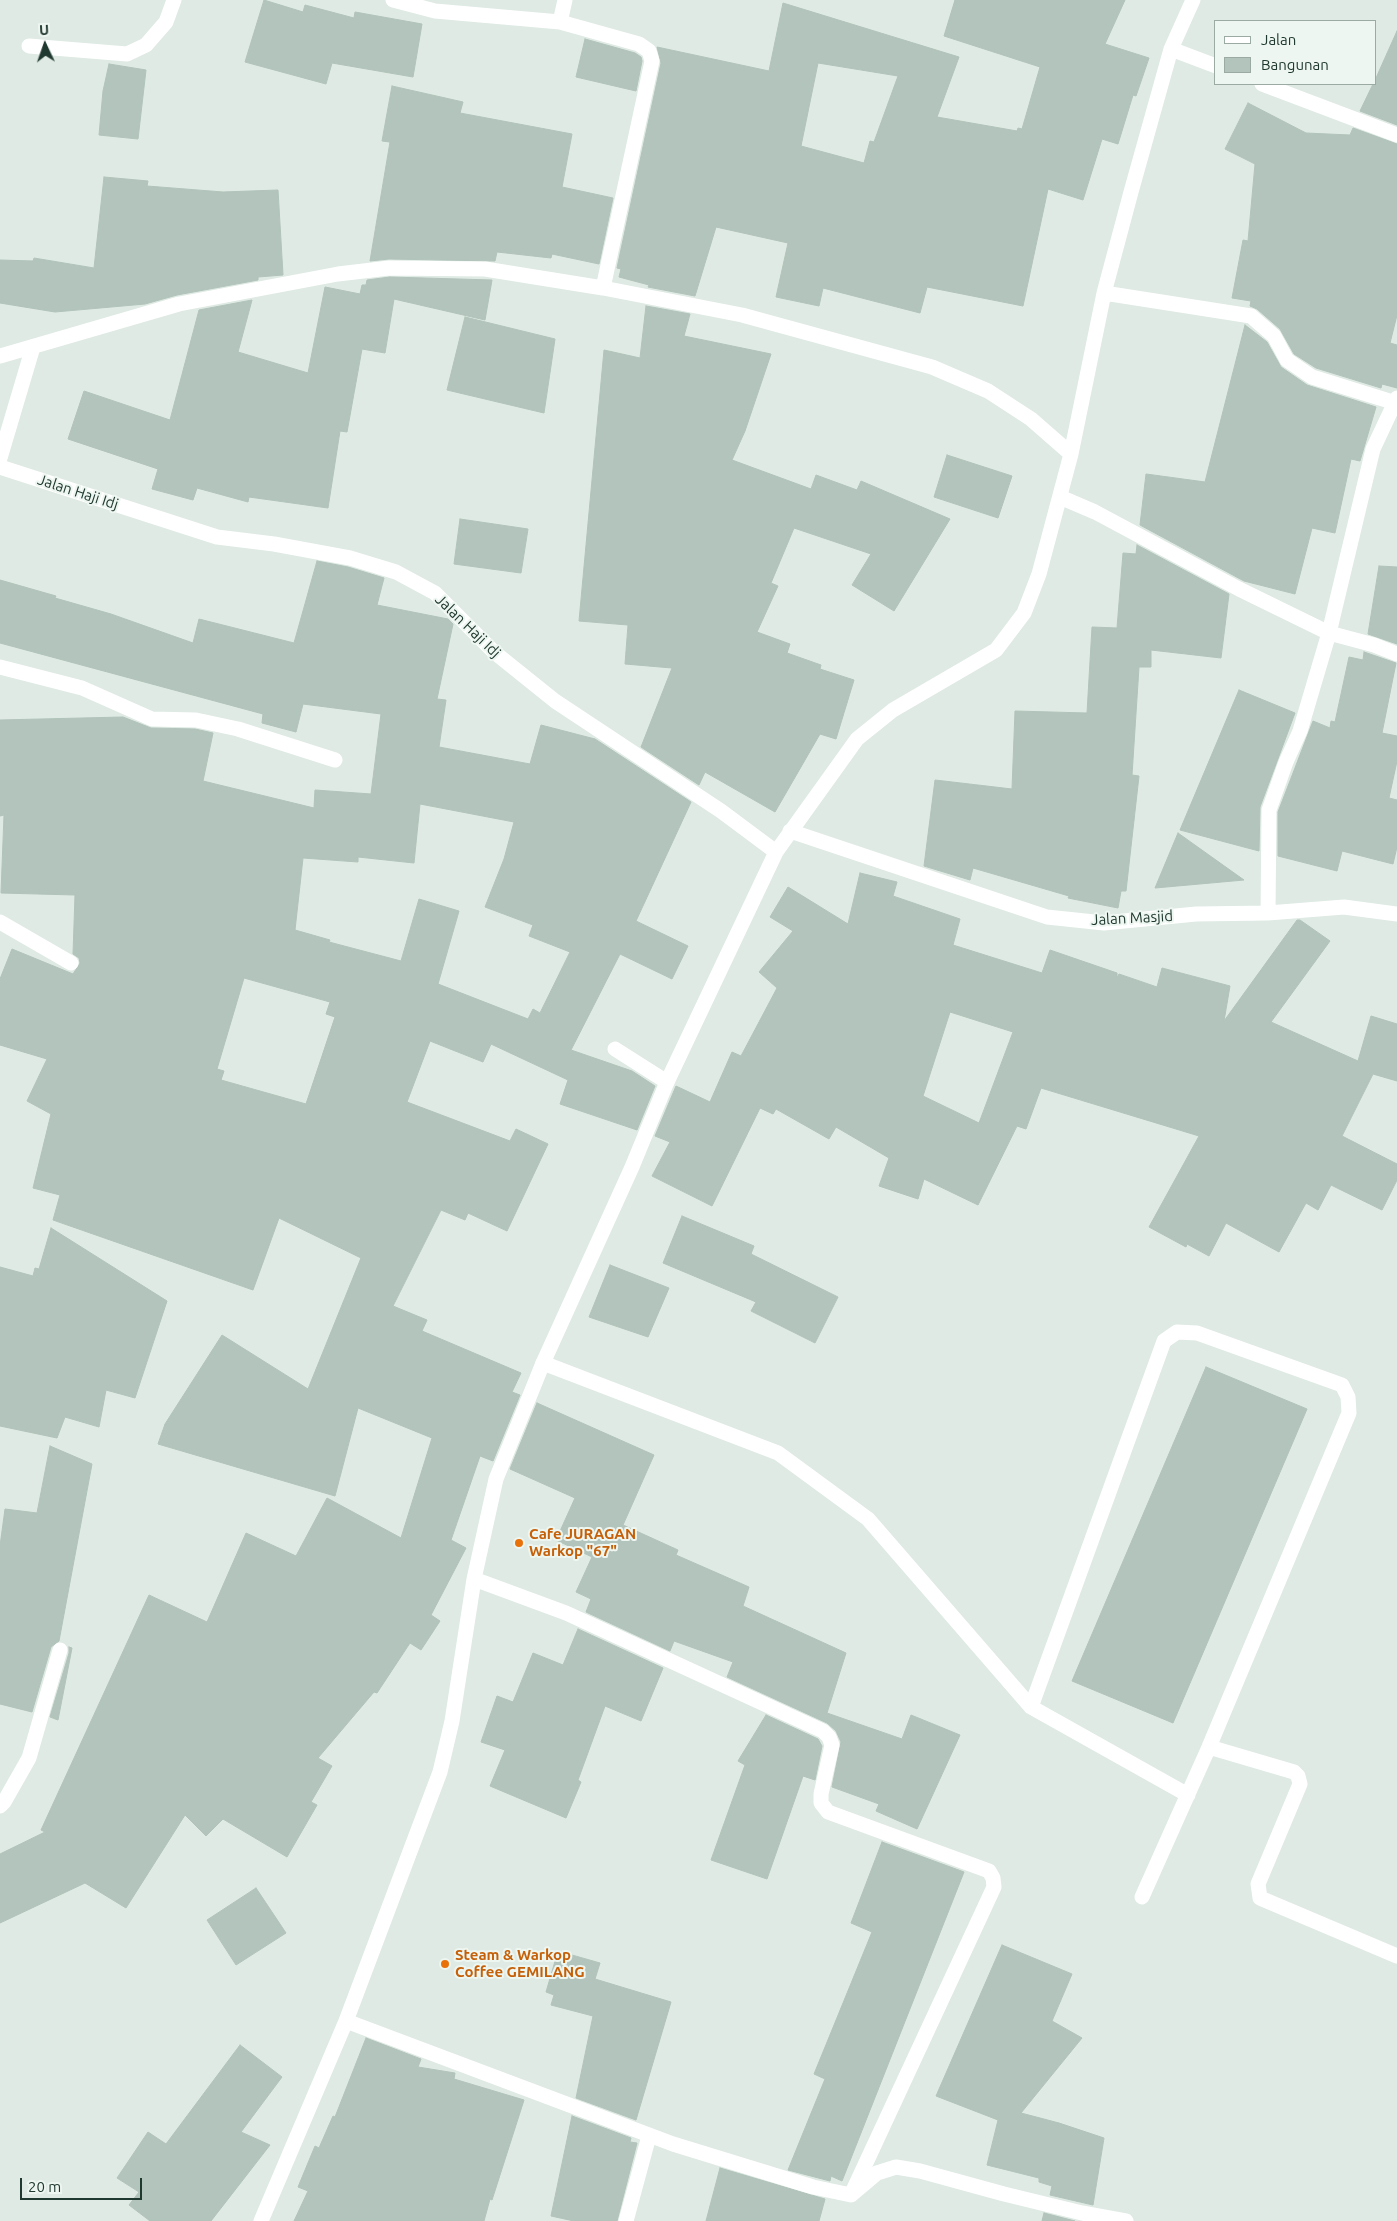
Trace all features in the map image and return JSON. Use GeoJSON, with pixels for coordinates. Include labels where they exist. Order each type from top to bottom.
{"type":"FeatureCollection","features":[{"type":"Feature","properties":{"kind":"street"},"geometry":{"type":"LineString","coordinates":[[30,46],[127,54],[146,45],[166,22],[174,0]]}},
{"type":"Feature","properties":{"kind":"street"},"geometry":{"type":"LineString","coordinates":[[393,0],[435,11],[560,22],[639,44],[649,51],[652,61],[603,288]]}},
{"type":"Feature","properties":{"kind":"street"},"geometry":{"type":"LineString","coordinates":[[560,22],[565,0]]}},
{"type":"Feature","properties":{"kind":"street"},"geometry":{"type":"LineString","coordinates":[[261,2221],[346,2021],[440,1772],[452,1721],[474,1580],[496,1479],[543,1363],[632,1167],[667,1082],[776,852],[857,740],[893,710],[996,650],[1024,613],[1040,574],[1071,454],[1104,293],[1171,49],[1193,0]]}},
{"type":"Feature","properties":{"kind":"street"},"geometry":{"type":"LineString","coordinates":[[1171,49],[1214,65]]}},
{"type":"Feature","properties":{"kind":"street"},"geometry":{"type":"LineString","coordinates":[[1265,85],[1397,135]]}},
{"type":"Feature","properties":{"kind":"street"},"geometry":{"type":"LineString","coordinates":[[0,356],[33,348],[179,304],[338,274],[389,268],[485,269],[603,288],[742,315],[932,367],[988,391],[1031,419],[1071,454]]}},
{"type":"Feature","properties":{"kind":"street"},"geometry":{"type":"LineString","coordinates":[[1104,293],[1251,316],[1274,336],[1287,360],[1312,377],[1396,400],[1373,449],[1329,633],[1300,731],[1286,762],[1269,810],[1268,913]]}},
{"type":"Feature","properties":{"kind":"street"},"geometry":{"type":"LineString","coordinates":[[0,458],[33,348]]}},
{"type":"Feature","properties":{"kind":"street","name":"Jalan Haji Idj"},"geometry":{"type":"LineString","coordinates":[[0,467],[217,537],[274,544],[350,558],[396,572],[435,593],[494,652],[555,701],[722,811],[776,852]]}},
{"type":"Feature","properties":{"kind":"street"},"geometry":{"type":"LineString","coordinates":[[1060,497],[1096,512],[1239,589],[1329,633],[1397,654]]}},
{"type":"Feature","properties":{"kind":"street"},"geometry":{"type":"LineString","coordinates":[[0,667],[82,688],[152,719],[196,720],[238,729],[335,760]]}},
{"type":"Feature","properties":{"kind":"street","name":"Jalan Masjid"},"geometry":{"type":"LineString","coordinates":[[790,831],[1047,917],[1104,923],[1196,914],[1268,913],[1344,907],[1397,914]]}},
{"type":"Feature","properties":{"kind":"street"},"geometry":{"type":"LineString","coordinates":[[0,922],[71,963]]}},
{"type":"Feature","properties":{"kind":"street"},"geometry":{"type":"LineString","coordinates":[[615,1049],[667,1082]]}},
{"type":"Feature","properties":{"kind":"street"},"geometry":{"type":"LineString","coordinates":[[1031,1707],[1164,1341],[1177,1332],[1197,1333],[1342,1386],[1348,1397],[1349,1413],[1188,1795],[1142,1897]]}},
{"type":"Feature","properties":{"kind":"street"},"geometry":{"type":"LineString","coordinates":[[543,1363],[778,1453],[868,1519],[1031,1707],[1188,1795]]}},
{"type":"Feature","properties":{"kind":"street"},"geometry":{"type":"LineString","coordinates":[[474,1580],[566,1613],[823,1731],[829,1737],[832,1744],[821,1794],[821,1803],[828,1812],[989,1871],[993,1878],[994,1887],[850,2195]]}},
{"type":"Feature","properties":{"kind":"street"},"geometry":{"type":"LineString","coordinates":[[0,1806],[29,1758],[60,1650]]}},
{"type":"Feature","properties":{"kind":"street"},"geometry":{"type":"LineString","coordinates":[[1208,1747],[1294,1772],[1298,1776],[1300,1784],[1258,1884],[1260,1898],[1397,1956]]}},
{"type":"Feature","properties":{"kind":"street"},"geometry":{"type":"LineString","coordinates":[[346,2021],[648,2136],[813,2188],[850,2195],[877,2173],[896,2167],[920,2171],[1074,2211],[1126,2221]]}},
{"type":"Feature","properties":{"kind":"street"},"geometry":{"type":"LineString","coordinates":[[626,2221],[648,2136]]}},
{"type":"Feature","properties":{"kind":"building"},"geometry":{"type":"Polygon","coordinates":[[[264,0],[303,12],[305,5],[354,18],[355,12],[422,24],[413,77],[332,63],[326,84],[245,62],[264,0]]]}},
{"type":"Feature","properties":{"kind":"building"},"geometry":{"type":"Polygon","coordinates":[[[955,0],[1125,0],[1105,44],[1149,58],[1136,96],[1133,95],[1118,144],[1102,139],[1083,200],[1048,189],[1023,306],[927,287],[920,313],[823,288],[819,306],[776,297],[788,243],[716,227],[695,296],[648,287],[649,285],[619,277],[621,269],[617,268],[661,63],[657,47],[769,71],[783,3],[959,57],[937,117],[1017,131],[1018,128],[1022,129],[1040,67],[944,36],[955,0]],[[818,63],[801,146],[864,163],[870,141],[874,142],[898,76],[818,63]]]}},
{"type":"Feature","properties":{"kind":"building"},"geometry":{"type":"Polygon","coordinates":[[[1397,31],[1397,125],[1360,111],[1373,85],[1377,85],[1377,76],[1397,31]]]}},
{"type":"Feature","properties":{"kind":"building"},"geometry":{"type":"Polygon","coordinates":[[[585,39],[635,53],[641,57],[642,61],[636,91],[576,77],[585,39]]]}},
{"type":"Feature","properties":{"kind":"building"},"geometry":{"type":"Polygon","coordinates":[[[109,64],[146,70],[138,139],[99,135],[103,91],[109,64]]]}},
{"type":"Feature","properties":{"kind":"building"},"geometry":{"type":"Polygon","coordinates":[[[392,86],[463,102],[460,113],[572,134],[562,187],[613,198],[599,264],[552,254],[551,258],[497,252],[495,261],[389,259],[370,261],[390,142],[382,141],[392,86]]]}},
{"type":"Feature","properties":{"kind":"building"},"geometry":{"type":"Polygon","coordinates":[[[1248,103],[1306,133],[1350,135],[1353,128],[1397,144],[1397,315],[1390,343],[1397,345],[1397,388],[1382,384],[1381,388],[1316,368],[1294,354],[1280,329],[1257,309],[1250,306],[1251,301],[1232,298],[1243,240],[1248,241],[1255,164],[1225,149],[1248,103]]]}},
{"type":"Feature","properties":{"kind":"building"},"geometry":{"type":"Polygon","coordinates":[[[104,177],[148,181],[147,186],[223,192],[278,190],[283,275],[258,277],[258,280],[177,295],[145,304],[55,312],[0,303],[0,260],[33,261],[34,258],[94,268],[104,177]]]}},
{"type":"Feature","properties":{"kind":"building"},"geometry":{"type":"Polygon","coordinates":[[[390,277],[492,280],[485,320],[394,299],[385,353],[362,349],[347,432],[340,431],[328,508],[249,497],[248,502],[197,488],[193,500],[152,489],[158,469],[68,439],[84,391],[170,420],[199,310],[252,300],[238,352],[308,373],[325,287],[360,294],[362,285],[366,285],[367,280],[390,277]]]}},
{"type":"Feature","properties":{"kind":"building"},"geometry":{"type":"Polygon","coordinates":[[[646,306],[690,314],[684,336],[771,354],[745,431],[732,460],[811,489],[816,475],[857,490],[861,481],[950,519],[894,611],[852,585],[871,554],[794,528],[771,583],[778,586],[757,632],[790,644],[787,653],[821,665],[820,669],[854,680],[836,739],[820,734],[775,812],[705,772],[699,785],[641,747],[672,668],[625,664],[628,625],[579,621],[604,350],[640,358],[646,306]]]}},
{"type":"Feature","properties":{"kind":"building"},"geometry":{"type":"Polygon","coordinates":[[[465,317],[555,339],[544,413],[447,390],[465,317]]]}},
{"type":"Feature","properties":{"kind":"building"},"geometry":{"type":"Polygon","coordinates":[[[1245,325],[1267,342],[1281,367],[1307,385],[1376,407],[1360,461],[1351,459],[1335,533],[1312,528],[1295,594],[1244,581],[1140,525],[1146,474],[1205,482],[1245,325]]]}},
{"type":"Feature","properties":{"kind":"building"},"geometry":{"type":"Polygon","coordinates":[[[947,455],[1012,476],[998,518],[934,497],[947,455]]]}},
{"type":"Feature","properties":{"kind":"building"},"geometry":{"type":"Polygon","coordinates":[[[460,519],[528,529],[521,573],[454,564],[460,519]]]}},
{"type":"Feature","properties":{"kind":"building"},"geometry":{"type":"Polygon","coordinates":[[[1137,545],[1229,594],[1221,658],[1151,650],[1151,667],[1139,667],[1132,775],[1139,776],[1126,891],[1121,891],[1118,908],[1068,898],[1069,896],[973,868],[970,880],[924,866],[935,780],[1012,789],[1015,711],[1087,713],[1092,627],[1117,628],[1123,553],[1136,554],[1137,545]]]}},
{"type":"Feature","properties":{"kind":"building"},"geometry":{"type":"Polygon","coordinates":[[[317,561],[348,567],[384,578],[377,605],[448,619],[453,624],[437,699],[446,700],[439,747],[530,764],[541,725],[595,739],[691,802],[636,921],[688,946],[672,979],[620,954],[571,1050],[632,1071],[655,1086],[637,1130],[560,1104],[568,1080],[491,1044],[483,1062],[430,1041],[407,1102],[510,1141],[516,1129],[548,1144],[507,1231],[468,1213],[465,1220],[441,1210],[393,1306],[427,1320],[422,1331],[521,1373],[512,1392],[520,1395],[493,1461],[480,1456],[451,1540],[466,1548],[431,1615],[440,1621],[421,1650],[410,1643],[377,1693],[374,1692],[318,1758],[332,1766],[311,1802],[317,1805],[287,1857],[223,1819],[206,1836],[185,1815],[126,1908],[85,1883],[0,1923],[0,1854],[45,1832],[41,1830],[149,1595],[207,1622],[246,1533],[296,1556],[327,1498],[401,1538],[432,1438],[358,1408],[335,1496],[158,1444],[165,1424],[222,1335],[308,1389],[361,1258],[279,1218],[253,1290],[53,1220],[60,1195],[33,1188],[51,1114],[27,1101],[47,1059],[0,1045],[0,979],[12,949],[73,974],[80,963],[79,958],[73,954],[75,895],[1,893],[4,815],[0,816],[0,720],[123,717],[151,728],[195,729],[213,733],[203,781],[314,808],[315,790],[371,794],[381,714],[303,704],[296,732],[262,723],[263,714],[0,643],[0,580],[56,596],[55,598],[111,614],[193,643],[199,619],[294,643],[317,561]],[[420,804],[414,863],[358,857],[358,862],[303,858],[295,930],[330,940],[329,942],[401,961],[419,899],[459,911],[438,984],[528,1019],[533,1009],[540,1013],[570,952],[529,936],[533,925],[485,907],[504,859],[514,822],[420,804]],[[244,978],[217,1069],[224,1071],[221,1080],[306,1104],[335,1017],[326,1014],[330,1002],[244,978]]]}},
{"type":"Feature","properties":{"kind":"building"},"geometry":{"type":"Polygon","coordinates":[[[1379,566],[1397,567],[1397,644],[1368,634],[1379,566]]]}},
{"type":"Feature","properties":{"kind":"building"},"geometry":{"type":"Polygon","coordinates":[[[1364,652],[1396,663],[1382,733],[1397,736],[1397,761],[1389,798],[1397,800],[1397,847],[1393,864],[1342,851],[1337,871],[1278,856],[1278,812],[1313,721],[1330,728],[1331,721],[1335,722],[1349,657],[1363,660],[1364,652]]]}},
{"type":"Feature","properties":{"kind":"building"},"geometry":{"type":"Polygon","coordinates":[[[1239,690],[1295,713],[1260,807],[1259,851],[1180,830],[1239,690]]]}},
{"type":"Feature","properties":{"kind":"building"},"geometry":{"type":"Polygon","coordinates":[[[1178,833],[1244,880],[1155,888],[1178,833]]]}},
{"type":"Feature","properties":{"kind":"building"},"geometry":{"type":"Polygon","coordinates":[[[860,873],[897,882],[893,896],[960,919],[953,945],[1042,973],[1050,950],[1117,973],[1117,978],[1119,974],[1157,987],[1162,968],[1230,986],[1224,1021],[1297,920],[1300,920],[1330,941],[1271,1022],[1358,1061],[1371,1016],[1397,1024],[1397,1081],[1373,1074],[1342,1136],[1397,1164],[1397,1180],[1382,1210],[1331,1185],[1318,1210],[1306,1203],[1279,1252],[1226,1223],[1209,1256],[1187,1244],[1186,1247],[1149,1227],[1199,1136],[1041,1088],[1026,1129],[1017,1126],[978,1205],[924,1179],[918,1199],[879,1186],[889,1158],[836,1127],[829,1139],[776,1109],[773,1114],[760,1108],[712,1206],[652,1176],[670,1142],[655,1136],[676,1086],[710,1102],[732,1052],[741,1056],[777,988],[759,972],[793,931],[770,917],[788,887],[848,924],[860,873]],[[950,1012],[923,1096],[979,1123],[1013,1032],[950,1012]]]}},
{"type":"Feature","properties":{"kind":"building"},"geometry":{"type":"Polygon","coordinates":[[[682,1216],[754,1246],[751,1254],[838,1297],[815,1343],[751,1311],[756,1302],[663,1263],[682,1216]]]}},
{"type":"Feature","properties":{"kind":"building"},"geometry":{"type":"Polygon","coordinates":[[[51,1228],[167,1301],[135,1398],[106,1390],[99,1427],[65,1417],[57,1438],[0,1426],[0,1267],[33,1276],[35,1268],[39,1269],[51,1228]]]}},
{"type":"Feature","properties":{"kind":"building"},"geometry":{"type":"Polygon","coordinates":[[[610,1265],[669,1288],[648,1337],[589,1317],[610,1265]]]}},
{"type":"Feature","properties":{"kind":"building"},"geometry":{"type":"Polygon","coordinates":[[[1206,1367],[1307,1409],[1173,1723],[1072,1681],[1206,1367]]]}},
{"type":"Feature","properties":{"kind":"building"},"geometry":{"type":"Polygon","coordinates":[[[537,1403],[654,1455],[623,1525],[678,1550],[676,1555],[749,1587],[743,1606],[846,1653],[827,1713],[902,1739],[911,1715],[960,1735],[917,1829],[876,1811],[879,1804],[832,1787],[841,1742],[836,1731],[827,1723],[727,1677],[733,1662],[674,1641],[670,1651],[586,1612],[591,1599],[576,1592],[592,1557],[556,1540],[575,1498],[510,1469],[537,1403]]]}},
{"type":"Feature","properties":{"kind":"building"},"geometry":{"type":"Polygon","coordinates":[[[50,1446],[92,1464],[59,1641],[51,1647],[32,1712],[0,1704],[0,1546],[5,1509],[37,1513],[50,1446]]]}},
{"type":"Feature","properties":{"kind":"building"},"geometry":{"type":"Polygon","coordinates":[[[578,1629],[663,1668],[641,1721],[605,1706],[578,1780],[581,1782],[566,1818],[490,1786],[505,1750],[481,1742],[497,1696],[513,1702],[533,1653],[563,1665],[578,1629]]]}},
{"type":"Feature","properties":{"kind":"building"},"geometry":{"type":"Polygon","coordinates":[[[69,1647],[72,1648],[58,1720],[50,1717],[69,1653],[69,1647]]]}},
{"type":"Feature","properties":{"kind":"building"},"geometry":{"type":"Polygon","coordinates":[[[766,1715],[818,1739],[822,1746],[815,1780],[803,1776],[767,1879],[711,1860],[745,1765],[738,1761],[766,1715]]]}},
{"type":"Feature","properties":{"kind":"building"},"geometry":{"type":"Polygon","coordinates":[[[882,1842],[964,1872],[842,2181],[831,2176],[830,2181],[788,2170],[825,2079],[814,2074],[872,1932],[851,1923],[882,1842]]]}},
{"type":"Feature","properties":{"kind":"building"},"geometry":{"type":"Polygon","coordinates":[[[256,1888],[286,1933],[236,1965],[207,1920],[256,1888]]]}},
{"type":"Feature","properties":{"kind":"building"},"geometry":{"type":"Polygon","coordinates":[[[1002,1945],[1072,1974],[1052,2021],[1082,2038],[1021,2113],[1104,2138],[1093,2205],[1050,2195],[1052,2186],[1039,2182],[1039,2178],[987,2165],[998,2120],[936,2096],[1002,1945]]]}},
{"type":"Feature","properties":{"kind":"building"},"geometry":{"type":"Polygon","coordinates":[[[558,1951],[600,1963],[595,1979],[671,2002],[636,2120],[576,2098],[593,2016],[551,2005],[554,1995],[546,1992],[558,1951]]]}},
{"type":"Feature","properties":{"kind":"building"},"geometry":{"type":"Polygon","coordinates":[[[366,2038],[421,2059],[418,2067],[455,2073],[454,2079],[524,2100],[484,2221],[294,2221],[308,2191],[298,2187],[315,2146],[319,2148],[333,2116],[335,2117],[366,2038]]]}},
{"type":"Feature","properties":{"kind":"building"},"geometry":{"type":"Polygon","coordinates":[[[240,2045],[282,2077],[241,2132],[270,2145],[211,2221],[150,2221],[129,2205],[139,2192],[117,2178],[148,2132],[166,2144],[240,2045]]]}},
{"type":"Feature","properties":{"kind":"building"},"geometry":{"type":"Polygon","coordinates":[[[572,2116],[631,2138],[630,2142],[637,2143],[617,2221],[574,2221],[551,2216],[572,2116]]]}},
{"type":"Feature","properties":{"kind":"building"},"geometry":{"type":"Polygon","coordinates":[[[720,2168],[825,2199],[819,2221],[706,2221],[720,2168]]]}},
{"type":"Feature","properties":{"kind":"building"},"geometry":{"type":"Polygon","coordinates":[[[1044,2213],[1075,2221],[1042,2221],[1044,2213]]]}},
{"type":"Feature","properties":{"kind":"place","name":"Cafe JURAGAN Warkop \"67\""},"geometry":{"type":"Point","coordinates":[519,1543]}},
{"type":"Feature","properties":{"kind":"place","name":"Steam & Warkop Coffee GEMILANG"},"geometry":{"type":"Point","coordinates":[445,1964]}}]}
